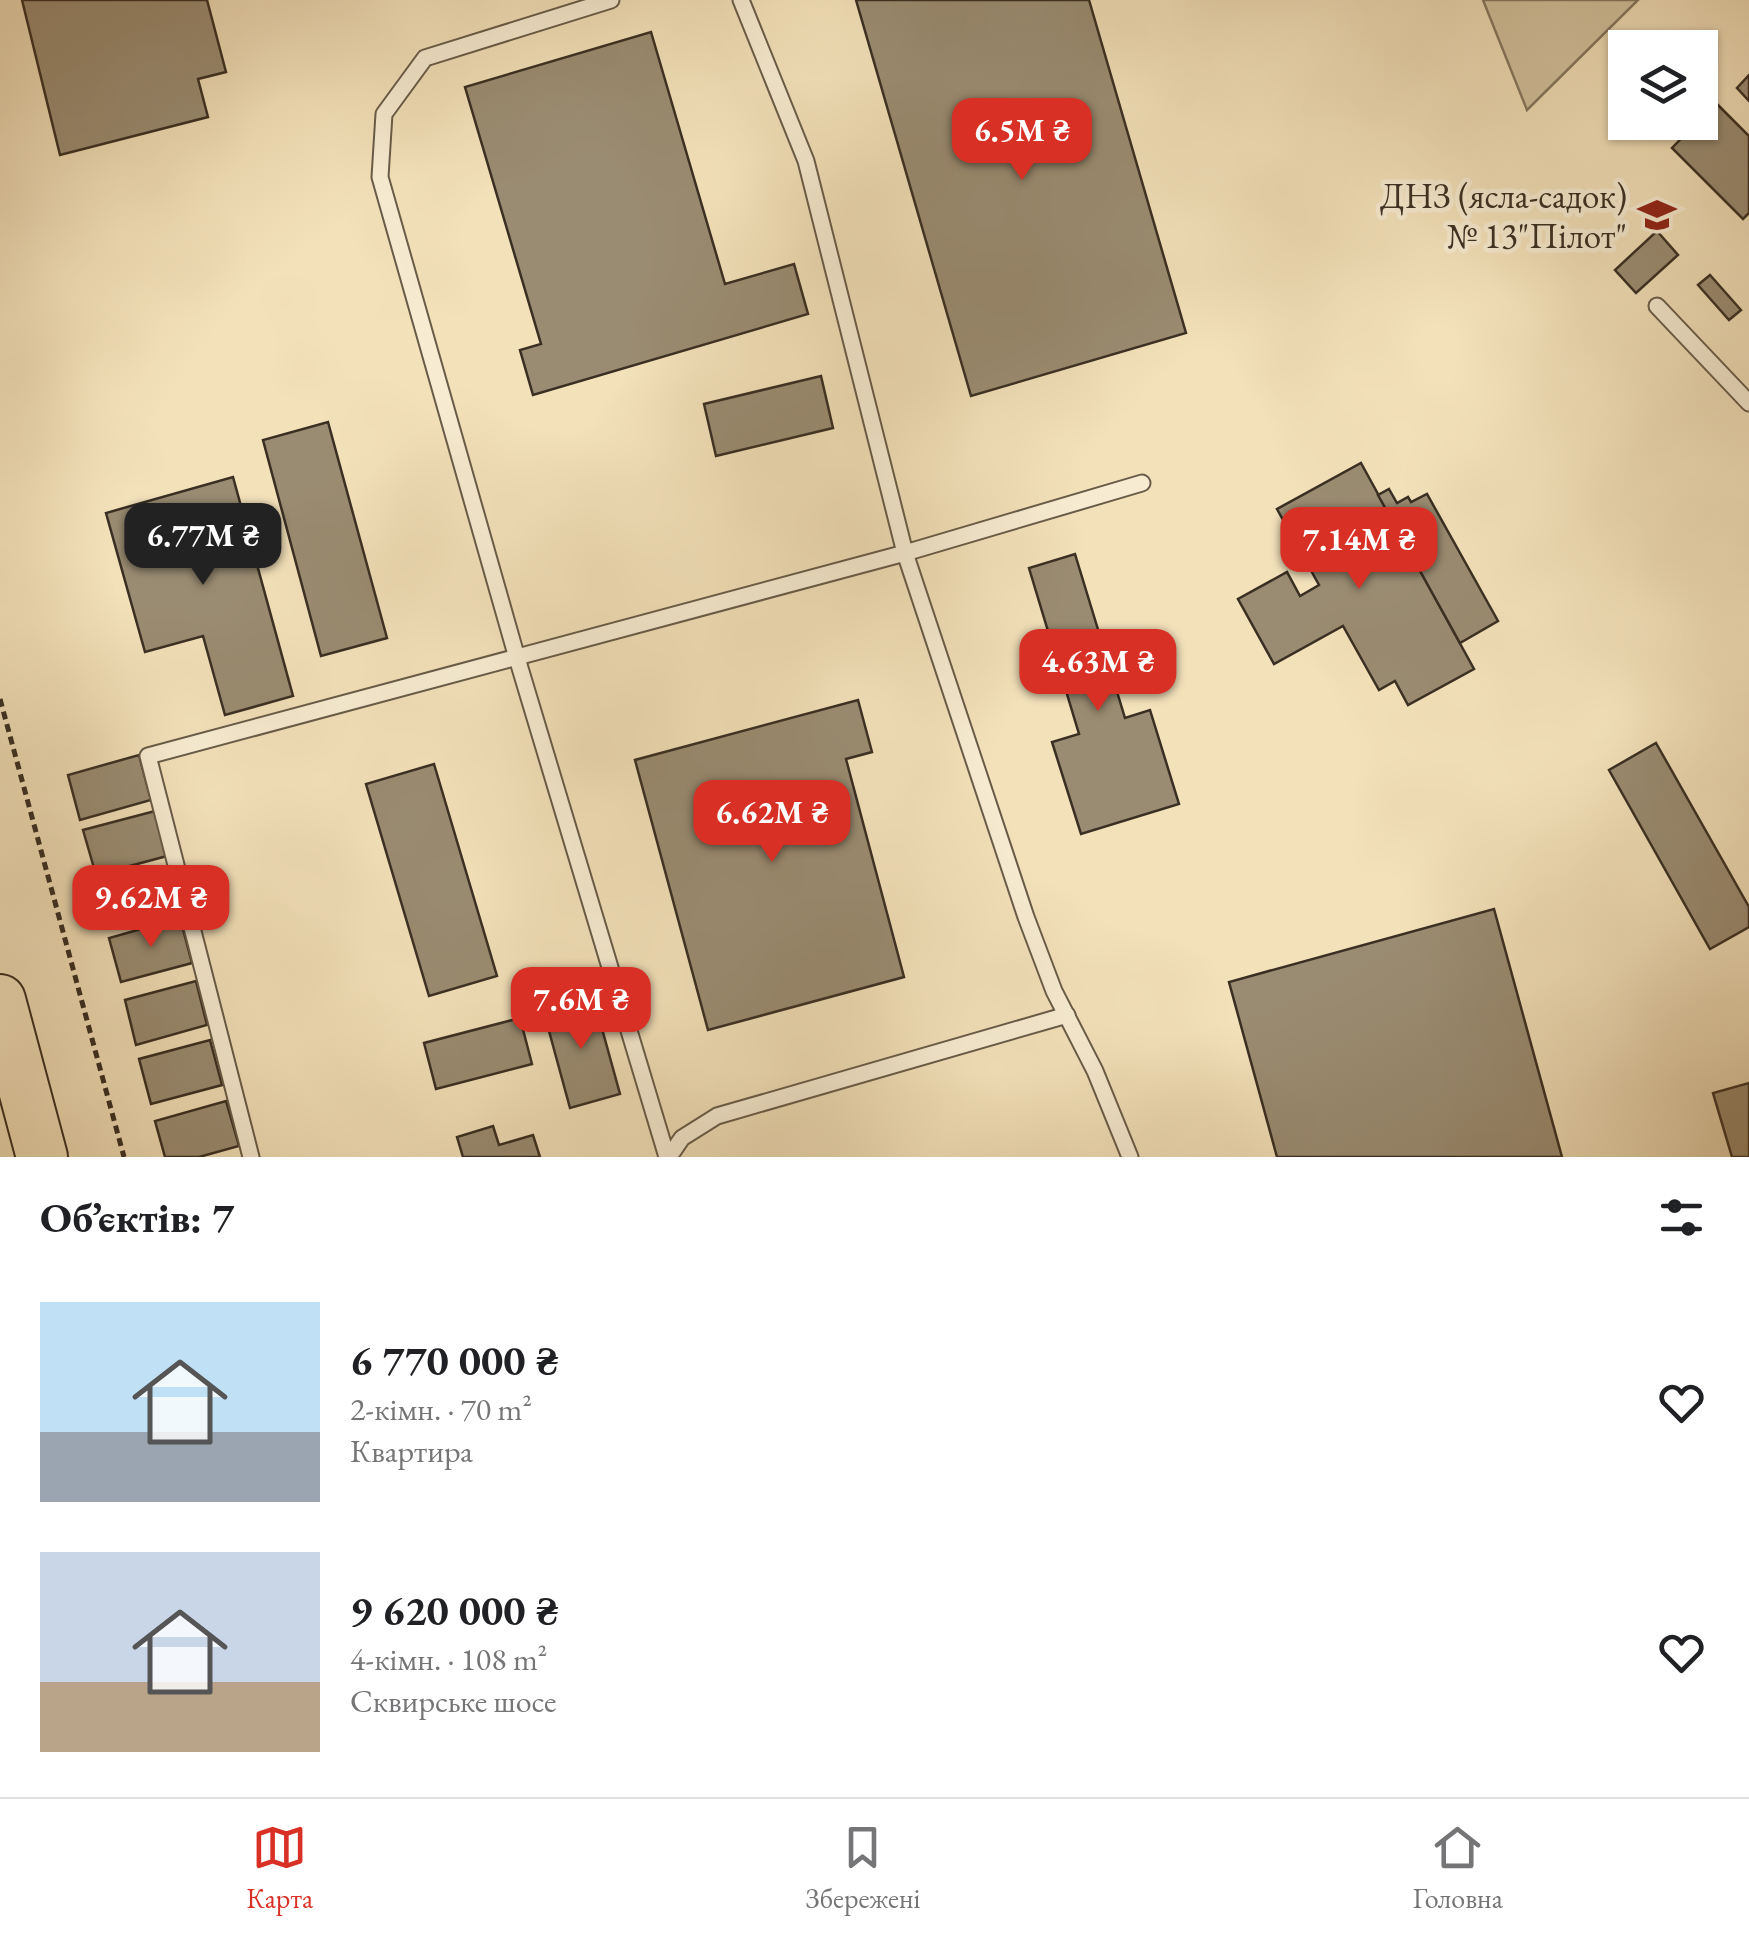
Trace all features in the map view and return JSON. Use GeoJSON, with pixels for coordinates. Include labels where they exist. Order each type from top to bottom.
{"type":"FeatureCollection","features":[{"type":"Feature","properties":{"kind":"main road"},"geometry":{"type":"LineString","coordinates":[[0,1000],[42,1157]]}},
{"type":"Feature","properties":{"kind":"lane"},"geometry":{"type":"LineString","coordinates":[[611,0],[425,58],[384,114],[380,177],[517,658],[668,1157]]}},
{"type":"Feature","properties":{"kind":"lane"},"geometry":{"type":"LineString","coordinates":[[741,0],[806,161],[905,553],[1026,917],[1130,1157]]}},
{"type":"Feature","properties":{"kind":"lane"},"geometry":{"type":"LineString","coordinates":[[1657,306],[1749,403]]}},
{"type":"Feature","properties":{"kind":"lane"},"geometry":{"type":"LineString","coordinates":[[252,1157],[148,756],[905,553],[1142,483]]}},
{"type":"Feature","properties":{"kind":"lane"},"geometry":{"type":"LineString","coordinates":[[668,1157],[682,1138],[717,1116],[1067,1015]]}},
{"type":"Feature","properties":{"kind":"path"},"geometry":{"type":"LineString","coordinates":[[0,699],[124,1157]]}},
{"type":"Feature","properties":{"kind":"shaded area"},"geometry":{"type":"Polygon","coordinates":[[[1483,0],[1638,0],[1527,110],[1483,0]]]}},
{"type":"Feature","properties":{"kind":"building"},"geometry":{"type":"Polygon","coordinates":[[[22,0],[207,0],[226,72],[198,79],[208,117],[60,155],[22,0]]]}},
{"type":"Feature","properties":{"kind":"building"},"geometry":{"type":"Polygon","coordinates":[[[856,0],[1089,0],[1186,333],[971,396],[856,0]]]}},
{"type":"Feature","properties":{"kind":"building"},"geometry":{"type":"Polygon","coordinates":[[[651,32],[725,284],[794,264],[808,314],[533,395],[520,350],[541,344],[465,87],[651,32]]]}},
{"type":"Feature","properties":{"kind":"building"},"geometry":{"type":"Polygon","coordinates":[[[1749,75],[1749,101],[1737,88],[1749,75]]]}},
{"type":"Feature","properties":{"kind":"building"},"geometry":{"type":"Polygon","coordinates":[[[1718,105],[1749,136],[1749,213],[1743,219],[1672,148],[1680,140],[1718,140],[1718,105]]]}},
{"type":"Feature","properties":{"kind":"building"},"geometry":{"type":"Polygon","coordinates":[[[1657,231],[1678,255],[1636,293],[1615,270],[1657,231]]]}},
{"type":"Feature","properties":{"kind":"building"},"geometry":{"type":"Polygon","coordinates":[[[1710,275],[1741,310],[1729,320],[1698,285],[1710,275]]]}},
{"type":"Feature","properties":{"kind":"building"},"geometry":{"type":"Polygon","coordinates":[[[821,376],[833,428],[716,456],[704,404],[821,376]]]}},
{"type":"Feature","properties":{"kind":"building"},"geometry":{"type":"Polygon","coordinates":[[[328,422],[387,638],[321,656],[263,440],[328,422]]]}},
{"type":"Feature","properties":{"kind":"building"},"geometry":{"type":"Polygon","coordinates":[[[1361,463],[1474,669],[1408,705],[1395,681],[1379,690],[1343,626],[1274,664],[1238,599],[1287,572],[1300,596],[1319,585],[1277,509],[1361,463]]]}},
{"type":"Feature","properties":{"kind":"building"},"geometry":{"type":"Polygon","coordinates":[[[233,477],[293,696],[225,715],[203,636],[145,652],[106,513],[233,477]]]}},
{"type":"Feature","properties":{"kind":"building"},"geometry":{"type":"Polygon","coordinates":[[[1389,489],[1397,503],[1408,497],[1411,502],[1427,494],[1498,621],[1460,643],[1378,495],[1389,489]]]}},
{"type":"Feature","properties":{"kind":"building"},"geometry":{"type":"Polygon","coordinates":[[[1075,554],[1125,718],[1150,710],[1179,804],[1081,834],[1052,742],[1079,734],[1029,568],[1075,554]]]}},
{"type":"Feature","properties":{"kind":"building"},"geometry":{"type":"Polygon","coordinates":[[[858,700],[872,752],[846,759],[904,977],[708,1030],[635,760],[858,700]]]}},
{"type":"Feature","properties":{"kind":"building"},"geometry":{"type":"Polygon","coordinates":[[[1656,743],[1749,907],[1749,927],[1710,949],[1609,770],[1656,743]]]}},
{"type":"Feature","properties":{"kind":"building"},"geometry":{"type":"Polygon","coordinates":[[[139,755],[151,800],[80,820],[68,775],[139,755]]]}},
{"type":"Feature","properties":{"kind":"building"},"geometry":{"type":"Polygon","coordinates":[[[434,764],[497,976],[429,996],[366,784],[434,764]]]}},
{"type":"Feature","properties":{"kind":"building"},"geometry":{"type":"Polygon","coordinates":[[[155,811],[167,856],[96,875],[83,830],[155,811]]]}},
{"type":"Feature","properties":{"kind":"building"},"geometry":{"type":"Polygon","coordinates":[[[1494,909],[1562,1157],[1277,1157],[1229,982],[1494,909]]]}},
{"type":"Feature","properties":{"kind":"building"},"geometry":{"type":"Polygon","coordinates":[[[180,918],[192,963],[121,982],[109,938],[180,918]]]}},
{"type":"Feature","properties":{"kind":"building"},"geometry":{"type":"Polygon","coordinates":[[[196,981],[207,1025],[136,1045],[125,1000],[196,981]]]}},
{"type":"Feature","properties":{"kind":"building"},"geometry":{"type":"Polygon","coordinates":[[[593,996],[620,1094],[570,1108],[543,1009],[593,996]]]}},
{"type":"Feature","properties":{"kind":"building"},"geometry":{"type":"Polygon","coordinates":[[[520,1018],[532,1064],[436,1089],[424,1043],[520,1018]]]}},
{"type":"Feature","properties":{"kind":"building"},"geometry":{"type":"Polygon","coordinates":[[[210,1040],[222,1085],[151,1104],[139,1059],[210,1040]]]}},
{"type":"Feature","properties":{"kind":"building"},"geometry":{"type":"Polygon","coordinates":[[[1749,1083],[1749,1157],[1732,1157],[1713,1093],[1749,1083]]]}},
{"type":"Feature","properties":{"kind":"building"},"geometry":{"type":"Polygon","coordinates":[[[226,1101],[239,1146],[199,1157],[165,1157],[155,1121],[226,1101]]]}},
{"type":"Feature","properties":{"kind":"building"},"geometry":{"type":"Polygon","coordinates":[[[493,1126],[499,1145],[533,1135],[540,1157],[463,1157],[457,1137],[493,1126]]]}},
{"type":"Feature","properties":{"kind":"place","name":"ДНЗ (ясла-садок) № 13\"Пілот\""},"geometry":{"type":"Point","coordinates":[1657,215]}}]}
